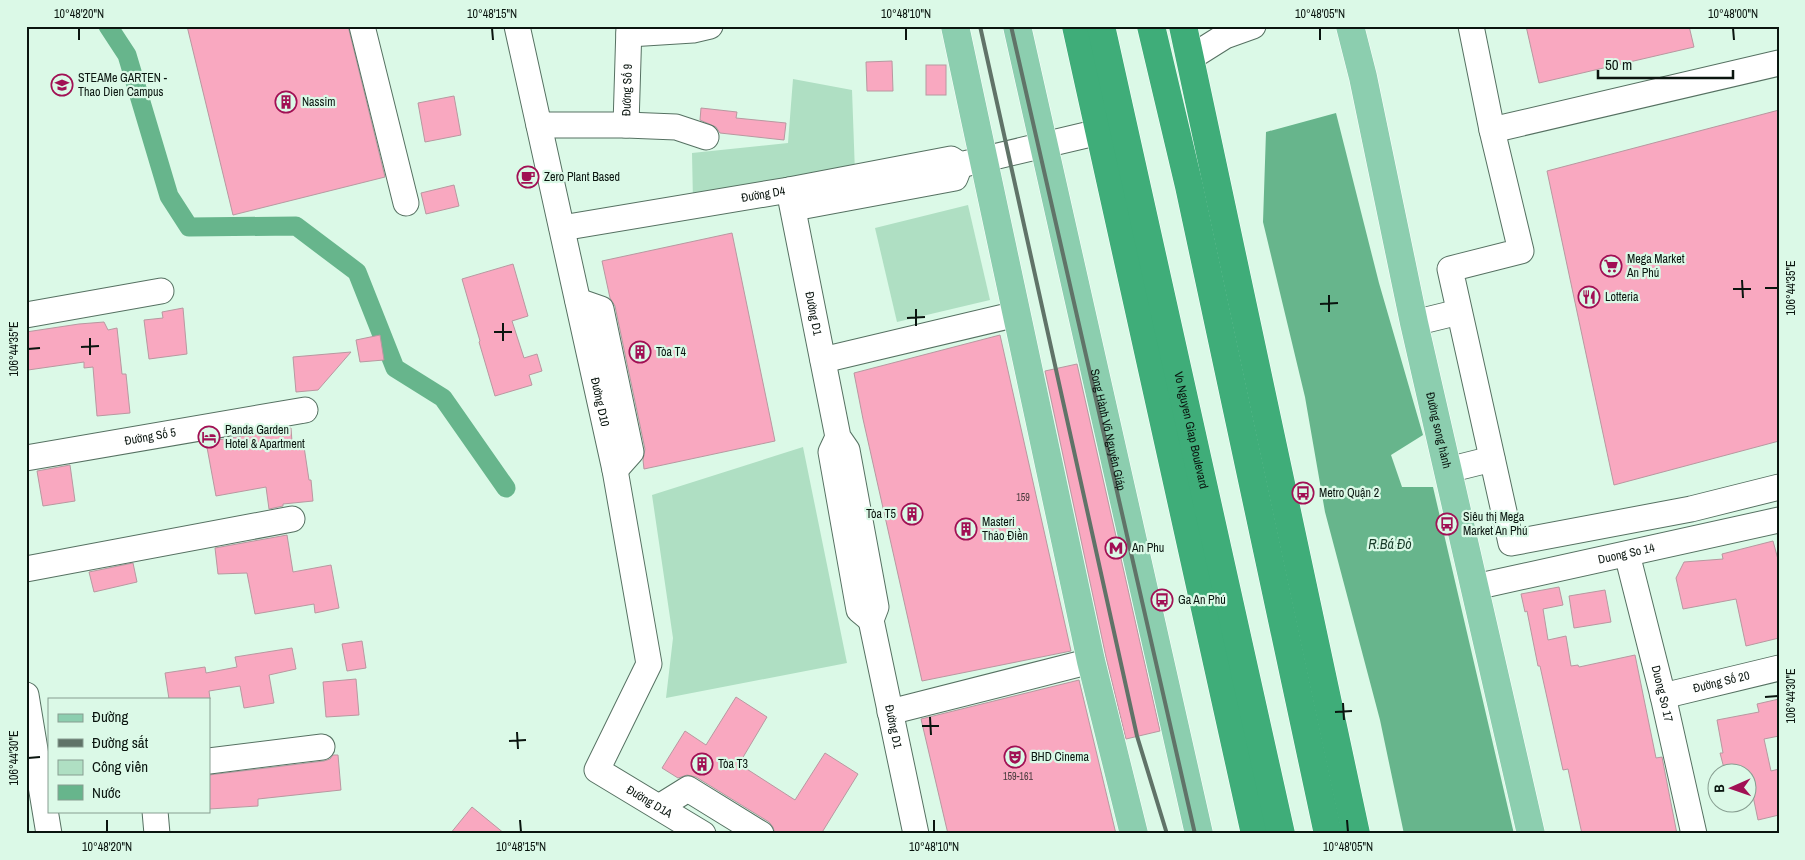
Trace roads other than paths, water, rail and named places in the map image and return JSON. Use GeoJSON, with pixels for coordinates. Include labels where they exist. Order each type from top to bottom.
{"type":"FeatureCollection","features":[{"type":"Feature","properties":{"kind":"highway","name":"Vo Nguyen Giap Boulevard"},"geometry":{"type":"LineString","coordinates":[[1076,26],[1255,834]]}},
{"type":"Feature","properties":{"kind":"highway","name":"Vo Nguyen Giap Boulevard"},"geometry":{"type":"LineString","coordinates":[[1100,26],[1281,834]]}},
{"type":"Feature","properties":{"kind":"highway"},"geometry":{"type":"LineString","coordinates":[[1151,26],[1189,186],[1328,834]]}},
{"type":"Feature","properties":{"kind":"highway"},"geometry":{"type":"LineString","coordinates":[[1183,26],[1356,834]]}},
{"type":"Feature","properties":{"kind":"main road"},"geometry":{"type":"LineString","coordinates":[[955,26],[972,163],[1016,314],[1091,661],[1134,834]]}},
{"type":"Feature","properties":{"kind":"main road","name":"Song Hành Võ Nguyên Giáp"},"geometry":{"type":"LineString","coordinates":[[1017,26],[1199,834]]}},
{"type":"Feature","properties":{"kind":"main road","name":"Đường song hành"},"geometry":{"type":"LineString","coordinates":[[1350,26],[1414,322],[1531,834]]}},
{"type":"Feature","properties":{"kind":"street"},"geometry":{"type":"LineString","coordinates":[[362,26],[406,203]]}},
{"type":"Feature","properties":{"kind":"street","name":"Đường D10"},"geometry":{"type":"LineString","coordinates":[[517,26],[615,470],[649,664],[597,770]]}},
{"type":"Feature","properties":{"kind":"street"},"geometry":{"type":"LineString","coordinates":[[629,30],[684,31],[710,26]]}},
{"type":"Feature","properties":{"kind":"street"},"geometry":{"type":"LineString","coordinates":[[1190,58],[1224,36],[1253,26]]}},
{"type":"Feature","properties":{"kind":"street"},"geometry":{"type":"LineString","coordinates":[[1471,26],[1492,130],[1521,250],[1450,269],[1511,543],[1691,509],[1779,487]]}},
{"type":"Feature","properties":{"kind":"street","name":"Đường Số 9"},"geometry":{"type":"LineString","coordinates":[[539,125],[626,124],[629,30]]}},
{"type":"Feature","properties":{"kind":"street"},"geometry":{"type":"LineString","coordinates":[[1492,130],[1779,62]]}},
{"type":"Feature","properties":{"kind":"street"},"geometry":{"type":"LineString","coordinates":[[626,124],[676,127],[706,137]]}},
{"type":"Feature","properties":{"kind":"street","name":"Đường D4"},"geometry":{"type":"LineString","coordinates":[[562,228],[792,199],[905,178],[955,178],[972,163],[1099,132]]}},
{"type":"Feature","properties":{"kind":"street","name":"Đường D1"},"geometry":{"type":"LineString","coordinates":[[792,199],[838,438],[831,452],[859,610],[871,620],[916,834]]}},
{"type":"Feature","properties":{"kind":"street"},"geometry":{"type":"LineString","coordinates":[[26,315],[161,291]]}},
{"type":"Feature","properties":{"kind":"street"},"geometry":{"type":"LineString","coordinates":[[1414,322],[1459,312]]}},
{"type":"Feature","properties":{"kind":"street"},"geometry":{"type":"LineString","coordinates":[[822,360],[1016,314]]}},
{"type":"Feature","properties":{"kind":"street","name":"Đường Số 5"},"geometry":{"type":"LineString","coordinates":[[26,458],[305,410]]}},
{"type":"Feature","properties":{"kind":"street"},"geometry":{"type":"LineString","coordinates":[[1448,470],[1492,459]]}},
{"type":"Feature","properties":{"kind":"street"},"geometry":{"type":"LineString","coordinates":[[26,569],[292,519]]}},
{"type":"Feature","properties":{"kind":"street","name":"Duong So 14"},"geometry":{"type":"LineString","coordinates":[[1474,587],[1779,520]]}},
{"type":"Feature","properties":{"kind":"street","name":"Duong So 17"},"geometry":{"type":"LineString","coordinates":[[1627,554],[1663,696],[1694,834]]}},
{"type":"Feature","properties":{"kind":"street"},"geometry":{"type":"LineString","coordinates":[[890,712],[1091,661]]}},
{"type":"Feature","properties":{"kind":"street","name":"Đường Số 20"},"geometry":{"type":"LineString","coordinates":[[1663,696],[1779,668]]}},
{"type":"Feature","properties":{"kind":"street"},"geometry":{"type":"LineString","coordinates":[[26,695],[49,834]]}},
{"type":"Feature","properties":{"kind":"street"},"geometry":{"type":"LineString","coordinates":[[210,761],[322,748]]}},
{"type":"Feature","properties":{"kind":"street","name":"Đường D1A"},"geometry":{"type":"LineString","coordinates":[[597,770],[703,834]]}},
{"type":"Feature","properties":{"kind":"street"},"geometry":{"type":"LineString","coordinates":[[659,807],[688,789],[760,834]]}},
{"type":"Feature","properties":{"kind":"street"},"geometry":{"type":"LineString","coordinates":[[155,812],[157,834]]}},
{"type":"Feature","properties":{"kind":"water","name":"R.Bá Đỏ"},"geometry":{"type":"Polygon","coordinates":[[[1336,113],[1379,283],[1423,435],[1391,455],[1402,487],[1433,487],[1514,834],[1404,834],[1380,720],[1325,512],[1305,397],[1263,222],[1266,132],[1336,113]]]}},
{"type":"Feature","properties":{"kind":"waterway"},"geometry":{"type":"LineString","coordinates":[[108,26],[127,55],[169,196],[189,227],[296,226],[357,272],[395,368],[443,398],[506,488]]}},
{"type":"Feature","properties":{"kind":"railway"},"geometry":{"type":"LineString","coordinates":[[980,26],[1137,736],[1167,834]]}},
{"type":"Feature","properties":{"kind":"railway"},"geometry":{"type":"LineString","coordinates":[[1011,26],[1195,834]]}},
{"type":"Feature","properties":{"kind":"place","name":"STEAMe GARTEN - Thao Dien Campus"},"geometry":{"type":"Point","coordinates":[62,85]}},
{"type":"Feature","properties":{"kind":"place","name":"Nassim"},"geometry":{"type":"Point","coordinates":[286,102]}},
{"type":"Feature","properties":{"kind":"place","name":"Zero Plant Based"},"geometry":{"type":"Point","coordinates":[528,177]}},
{"type":"Feature","properties":{"kind":"place","name":"Mega Market An Phú"},"geometry":{"type":"Point","coordinates":[1611,266]}},
{"type":"Feature","properties":{"kind":"place","name":"Lotteria"},"geometry":{"type":"Point","coordinates":[1589,297]}},
{"type":"Feature","properties":{"kind":"place","name":"Tòa T4"},"geometry":{"type":"Point","coordinates":[640,352]}},
{"type":"Feature","properties":{"kind":"place","name":"Panda Garden Hotel & Apartment"},"geometry":{"type":"Point","coordinates":[209,437]}},
{"type":"Feature","properties":{"kind":"place","name":"Metro Quận 2"},"geometry":{"type":"Point","coordinates":[1303,493]}},
{"type":"Feature","properties":{"kind":"place","name":"Tòa T5"},"geometry":{"type":"Point","coordinates":[912,514]}},
{"type":"Feature","properties":{"kind":"place","name":"Siêu thị Mega Market An Phú"},"geometry":{"type":"Point","coordinates":[1447,524]}},
{"type":"Feature","properties":{"kind":"place","name":"Masteri Thảo Điền"},"geometry":{"type":"Point","coordinates":[966,529]}},
{"type":"Feature","properties":{"kind":"place","name":"An Phu"},"geometry":{"type":"Point","coordinates":[1116,548]}},
{"type":"Feature","properties":{"kind":"place","name":"Ga An Phú"},"geometry":{"type":"Point","coordinates":[1162,600]}},
{"type":"Feature","properties":{"kind":"place","name":"BHD Cinema"},"geometry":{"type":"Point","coordinates":[1015,757]}},
{"type":"Feature","properties":{"kind":"place","name":"Tòa T3"},"geometry":{"type":"Point","coordinates":[702,764]}}]}
